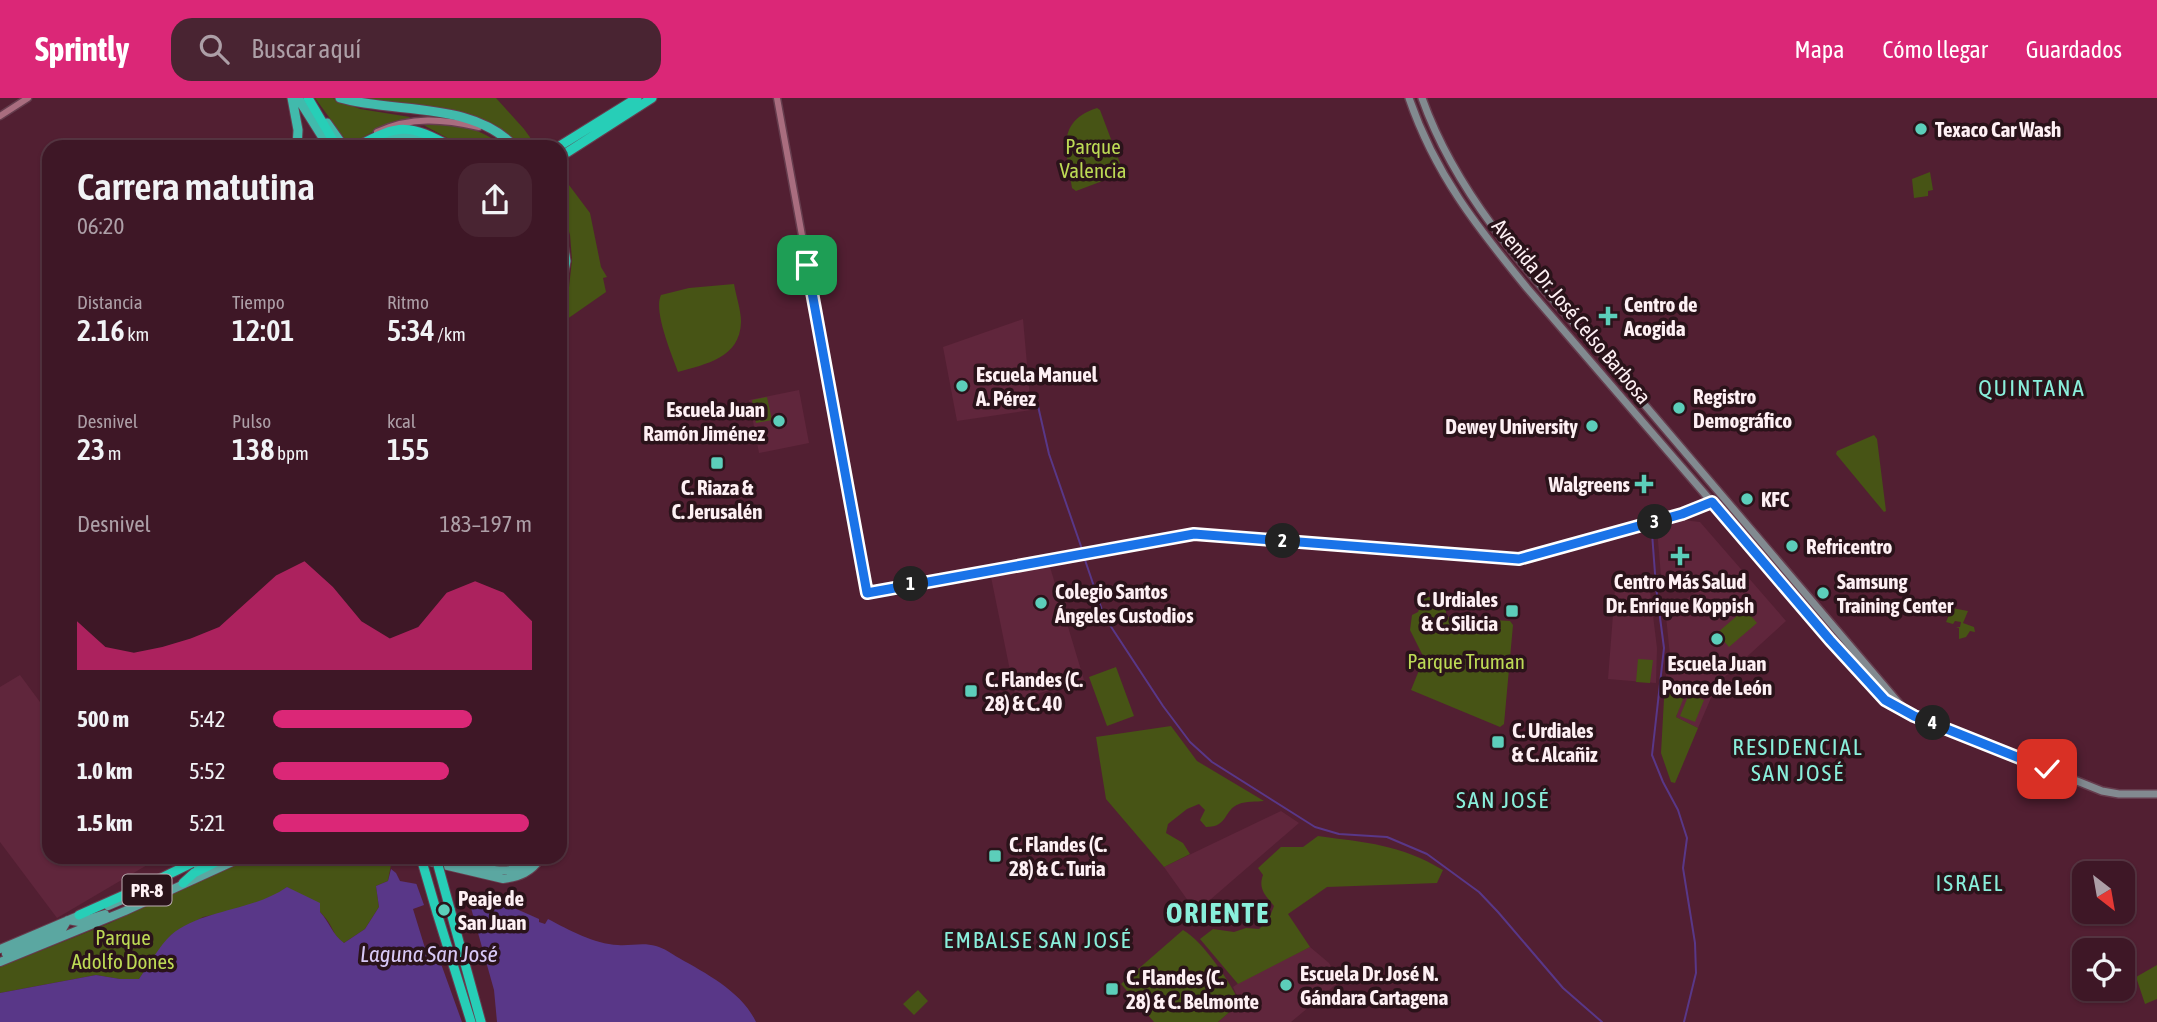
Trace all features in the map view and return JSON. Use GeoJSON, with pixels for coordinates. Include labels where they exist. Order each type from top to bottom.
{"type":"FeatureCollection","features":[{"type":"Feature","properties":{"kind":"highway"},"geometry":{"type":"LineString","coordinates":[[295,98],[330,140]]}},
{"type":"Feature","properties":{"kind":"highway"},"geometry":{"type":"LineString","coordinates":[[295,98],[297,140]]}},
{"type":"Feature","properties":{"kind":"highway"},"geometry":{"type":"LineString","coordinates":[[309,98],[331,140]]}},
{"type":"Feature","properties":{"kind":"highway"},"geometry":{"type":"LineString","coordinates":[[340,98],[363,104],[453,114],[484,125],[507,140]]}},
{"type":"Feature","properties":{"kind":"highway"},"geometry":{"type":"LineString","coordinates":[[567,141],[637,98]]}},
{"type":"Feature","properties":{"kind":"highway"},"geometry":{"type":"LineString","coordinates":[[567,154],[652,98]]}},
{"type":"Feature","properties":{"kind":"highway"},"geometry":{"type":"LineString","coordinates":[[370,140],[382,134],[409,129],[424,132],[439,140]]}},
{"type":"Feature","properties":{"kind":"highway"},"geometry":{"type":"LineString","coordinates":[[379,140],[404,135],[421,136],[426,140]]}},
{"type":"Feature","properties":{"kind":"highway"},"geometry":{"type":"LineString","coordinates":[[79,915],[190,864]]}},
{"type":"Feature","properties":{"kind":"highway"},"geometry":{"type":"LineString","coordinates":[[183,883],[194,873],[212,864]]}},
{"type":"Feature","properties":{"kind":"highway"},"geometry":{"type":"LineString","coordinates":[[423,864],[471,1022]]}},
{"type":"Feature","properties":{"kind":"highway"},"geometry":{"type":"LineString","coordinates":[[438,864],[481,1022]]}},
{"type":"Feature","properties":{"kind":"main road","name":"Avenida Dr. José Celso Barbosa"},"geometry":{"type":"LineString","coordinates":[[1409,98],[1428,144],[1452,190],[1480,230],[1527,288],[1885,700],[1907,712],[2102,791],[2157,794]]}},
{"type":"Feature","properties":{"kind":"main road","name":"Avenida Dr. José Celso Barbosa"},"geometry":{"type":"LineString","coordinates":[[1422,98],[1453,165],[1477,205],[1531,275],[1907,712]]}},
{"type":"Feature","properties":{"kind":"main road"},"geometry":{"type":"LineString","coordinates":[[1561,325],[1583,344],[1592,343]]}},
{"type":"Feature","properties":{"kind":"main road","name":"PR-8"},"geometry":{"type":"LineString","coordinates":[[0,949],[79,915],[131,897],[200,864]]}},
{"type":"Feature","properties":{"kind":"main road","name":"PR-8"},"geometry":{"type":"LineString","coordinates":[[0,959],[73,933],[227,864]]}},
{"type":"Feature","properties":{"kind":"main road"},"geometry":{"type":"LineString","coordinates":[[439,864],[503,879],[518,877],[535,864]]}},
{"type":"Feature","properties":{"kind":"main road"},"geometry":{"type":"LineString","coordinates":[[471,864],[505,872],[525,864]]}},
{"type":"Feature","properties":{"kind":"main road"},"geometry":{"type":"LineString","coordinates":[[0,959],[57,932],[68,920],[83,922],[128,904],[148,900]]}},
{"type":"Feature","properties":{"kind":"street"},"geometry":{"type":"LineString","coordinates":[[0,116],[28,98]]}},
{"type":"Feature","properties":{"kind":"street"},"geometry":{"type":"LineString","coordinates":[[777,98],[867,593],[1194,534],[1519,559],[1682,514],[1712,502]]}},
{"type":"Feature","properties":{"kind":"street"},"geometry":{"type":"LineString","coordinates":[[366,140],[386,128],[422,119],[446,120],[498,132]]}},
{"type":"Feature","properties":{"kind":"shaded area"},"geometry":{"type":"Polygon","coordinates":[[[1023,319],[1031,410],[957,421],[943,347],[1023,319]]]}},
{"type":"Feature","properties":{"kind":"shaded area","name":"Escuela Juan Ramón Jiménez"},"geometry":{"type":"Polygon","coordinates":[[[799,390],[809,443],[759,453],[749,400],[799,390]]]}},
{"type":"Feature","properties":{"kind":"shaded area","name":"Escuela Juan Ponce de León"},"geometry":{"type":"Polygon","coordinates":[[[1683,520],[1700,522],[1786,621],[1717,684],[1698,728],[1676,717],[1686,690],[1665,681],[1670,656],[1666,616],[1699,589],[1683,570],[1662,588],[1657,529],[1683,520]]]}},
{"type":"Feature","properties":{"kind":"shaded area"},"geometry":{"type":"Polygon","coordinates":[[[1050,567],[1084,680],[1016,700],[991,577],[1050,567]]]}},
{"type":"Feature","properties":{"kind":"shaded area"},"geometry":{"type":"Polygon","coordinates":[[[1615,589],[1650,591],[1657,648],[1656,683],[1608,679],[1615,589]]]}},
{"type":"Feature","properties":{"kind":"shaded area"},"geometry":{"type":"Polygon","coordinates":[[[20,675],[40,702],[42,701],[42,864],[149,864],[57,918],[0,842],[0,687],[20,675]]]}},
{"type":"Feature","properties":{"kind":"shaded area"},"geometry":{"type":"Polygon","coordinates":[[[1281,811],[1299,823],[1196,912],[1164,867],[1281,811]]]}},
{"type":"Feature","properties":{"kind":"shaded area","name":"Escuela Dr. José N. Gándara Cartagena"},"geometry":{"type":"Polygon","coordinates":[[[1310,947],[1329,963],[1340,981],[1291,1022],[1218,1022],[1240,1003],[1233,987],[1310,947]]]}},
{"type":"Feature","properties":{"kind":"green space"},"geometry":{"type":"Polygon","coordinates":[[[315,98],[333,98],[360,109],[410,117],[407,121],[391,124],[359,140],[346,140],[315,98]]]}},
{"type":"Feature","properties":{"kind":"green space"},"geometry":{"type":"Polygon","coordinates":[[[357,98],[496,98],[532,140],[514,140],[499,129],[469,115],[357,98]]]}},
{"type":"Feature","properties":{"kind":"green space","name":"Parque Valencia"},"geometry":{"type":"Polygon","coordinates":[[[1097,108],[1123,171],[1076,191],[1072,188],[1066,141],[1074,122],[1083,114],[1097,108]]]}},
{"type":"Feature","properties":{"kind":"green space"},"geometry":{"type":"Polygon","coordinates":[[[448,124],[468,128],[494,140],[451,140],[424,125],[448,124]]]}},
{"type":"Feature","properties":{"kind":"green space"},"geometry":{"type":"Polygon","coordinates":[[[1930,172],[1933,190],[1928,191],[1928,196],[1914,198],[1912,179],[1930,172]]]}},
{"type":"Feature","properties":{"kind":"green space"},"geometry":{"type":"Polygon","coordinates":[[[567,182],[590,213],[601,267],[607,277],[603,278],[606,292],[567,319],[567,291],[572,260],[567,225],[567,182]]]}},
{"type":"Feature","properties":{"kind":"green space"},"geometry":{"type":"Polygon","coordinates":[[[734,284],[741,322],[735,344],[720,358],[678,372],[661,322],[661,295],[689,288],[734,284]]]}},
{"type":"Feature","properties":{"kind":"green space"},"geometry":{"type":"Polygon","coordinates":[[[767,397],[772,420],[756,423],[752,400],[767,397]]]}},
{"type":"Feature","properties":{"kind":"green space"},"geometry":{"type":"Polygon","coordinates":[[[1874,435],[1877,439],[1884,512],[1836,454],[1837,451],[1874,435]]]}},
{"type":"Feature","properties":{"kind":"green space","name":"Parque Truman"},"geometry":{"type":"Polygon","coordinates":[[[1424,597],[1446,597],[1446,617],[1510,621],[1513,625],[1504,724],[1500,727],[1411,690],[1424,658],[1410,630],[1412,615],[1418,612],[1424,597]]]}},
{"type":"Feature","properties":{"kind":"green space"},"geometry":{"type":"Polygon","coordinates":[[[1952,608],[1968,611],[1963,623],[1974,627],[1975,632],[1970,631],[1966,637],[1959,639],[1959,628],[1956,627],[1960,627],[1961,622],[1946,622],[1952,608]]]}},
{"type":"Feature","properties":{"kind":"green space"},"geometry":{"type":"Polygon","coordinates":[[[1745,609],[1757,623],[1729,647],[1717,633],[1745,609]]]}},
{"type":"Feature","properties":{"kind":"green space"},"geometry":{"type":"Polygon","coordinates":[[[1638,659],[1653,660],[1650,683],[1636,682],[1638,659]]]}},
{"type":"Feature","properties":{"kind":"green space"},"geometry":{"type":"Polygon","coordinates":[[[1116,667],[1134,716],[1107,726],[1089,677],[1116,667]]]}},
{"type":"Feature","properties":{"kind":"green space"},"geometry":{"type":"Polygon","coordinates":[[[1665,681],[1687,690],[1676,717],[1698,728],[1675,783],[1671,782],[1661,753],[1665,681]]]}},
{"type":"Feature","properties":{"kind":"green space"},"geometry":{"type":"Polygon","coordinates":[[[1689,694],[1704,700],[1695,722],[1680,716],[1689,694]]]}},
{"type":"Feature","properties":{"kind":"green space"},"geometry":{"type":"Polygon","coordinates":[[[1171,726],[1197,761],[1264,801],[1239,804],[1230,810],[1219,824],[1206,827],[1200,820],[1205,810],[1199,804],[1187,809],[1168,824],[1166,833],[1183,843],[1190,854],[1164,867],[1106,799],[1096,737],[1171,726]]]}},
{"type":"Feature","properties":{"kind":"green space"},"geometry":{"type":"Polygon","coordinates":[[[1318,836],[1397,850],[1443,870],[1437,883],[1327,887],[1288,914],[1310,947],[1238,984],[1200,939],[1213,929],[1234,932],[1246,928],[1259,929],[1268,921],[1274,906],[1263,892],[1263,875],[1258,868],[1281,847],[1303,847],[1318,836]]]}},
{"type":"Feature","properties":{"kind":"green space","name":"Parque Adolfo Dones"},"geometry":{"type":"Polygon","coordinates":[[[240,864],[391,864],[388,881],[376,886],[379,907],[365,929],[344,943],[335,935],[319,911],[287,887],[273,897],[236,910],[203,917],[171,935],[139,979],[96,975],[0,993],[0,967],[110,923],[196,881],[240,864]]]}},
{"type":"Feature","properties":{"kind":"green space"},"geometry":{"type":"Polygon","coordinates":[[[1183,930],[1207,952],[1240,1003],[1218,1022],[1154,1022],[1121,984],[1183,930]]]}},
{"type":"Feature","properties":{"kind":"green space"},"geometry":{"type":"Polygon","coordinates":[[[2157,965],[2157,999],[2145,1004],[2136,977],[2157,965]]]}},
{"type":"Feature","properties":{"kind":"green space"},"geometry":{"type":"Polygon","coordinates":[[[918,990],[928,1001],[914,1015],[903,1004],[918,990]]]}},
{"type":"Feature","properties":{"kind":"water","name":"Laguna San José"},"geometry":{"type":"Polygon","coordinates":[[[391,869],[400,881],[489,897],[539,919],[539,922],[545,924],[548,919],[600,942],[618,945],[646,944],[662,948],[723,985],[742,1002],[756,1022],[0,1022],[0,993],[96,975],[139,979],[167,939],[183,926],[258,901],[287,887],[320,903],[320,912],[344,943],[365,929],[379,907],[376,886],[388,881],[391,869]]]}},
{"type":"Feature","properties":{"kind":"pier"},"geometry":{"type":"Polygon","coordinates":[[[415,880],[466,890],[494,990],[497,1022],[462,1022],[435,947],[425,948],[413,909],[424,905],[415,880]]]}},
{"type":"Feature","properties":{"kind":"waterway"},"geometry":{"type":"LineString","coordinates":[[1038,406],[1049,454],[1083,552]]}},
{"type":"Feature","properties":{"kind":"waterway"},"geometry":{"type":"LineString","coordinates":[[1652,533],[1664,648],[1652,755],[1678,810],[1687,838],[1683,868],[1695,943],[1696,973],[1684,1022]]}},
{"type":"Feature","properties":{"kind":"waterway"},"geometry":{"type":"LineString","coordinates":[[1084,557],[1104,616],[1163,706],[1190,742],[1212,762],[1315,827],[1339,834],[1387,837],[1427,854],[1479,892],[1563,988],[1602,1022]]}},
{"type":"Feature","properties":{"kind":"place","name":"Texaco Car Wash"},"geometry":{"type":"Point","coordinates":[1921,129]}},
{"type":"Feature","properties":{"kind":"place","name":"Centro de Acogida"},"geometry":{"type":"Point","coordinates":[1608,316]}},
{"type":"Feature","properties":{"kind":"place","name":"Escuela Manuel A. Pérez"},"geometry":{"type":"Point","coordinates":[962,386]}},
{"type":"Feature","properties":{"kind":"place","name":"Registro Demográfico"},"geometry":{"type":"Point","coordinates":[1679,408]}},
{"type":"Feature","properties":{"kind":"place","name":"Escuela Juan Ramón Jiménez"},"geometry":{"type":"Point","coordinates":[779,421]}},
{"type":"Feature","properties":{"kind":"place","name":"Dewey University"},"geometry":{"type":"Point","coordinates":[1592,426]}},
{"type":"Feature","properties":{"kind":"place","name":"C. Riaza & C. Jerusalén"},"geometry":{"type":"Point","coordinates":[717,463]}},
{"type":"Feature","properties":{"kind":"place","name":"Walgreens"},"geometry":{"type":"Point","coordinates":[1644,484]}},
{"type":"Feature","properties":{"kind":"place","name":"KFC"},"geometry":{"type":"Point","coordinates":[1747,499]}},
{"type":"Feature","properties":{"kind":"place","name":"Refricentro"},"geometry":{"type":"Point","coordinates":[1792,546]}},
{"type":"Feature","properties":{"kind":"place","name":"Centro Más Salud Dr. Enrique Koppish"},"geometry":{"type":"Point","coordinates":[1680,556]}},
{"type":"Feature","properties":{"kind":"place","name":"Samsung Training Center"},"geometry":{"type":"Point","coordinates":[1823,593]}},
{"type":"Feature","properties":{"kind":"place","name":"Colegio Santos Ángeles Custodios"},"geometry":{"type":"Point","coordinates":[1041,603]}},
{"type":"Feature","properties":{"kind":"place","name":"C. Urdiales & C. Silicia"},"geometry":{"type":"Point","coordinates":[1512,611]}},
{"type":"Feature","properties":{"kind":"place","name":"Escuela Juan Ponce de León"},"geometry":{"type":"Point","coordinates":[1717,639]}},
{"type":"Feature","properties":{"kind":"place","name":"C. Flandes (C. 28) & C. 40"},"geometry":{"type":"Point","coordinates":[971,691]}},
{"type":"Feature","properties":{"kind":"place","name":"C. Urdiales & C. Alcañiz"},"geometry":{"type":"Point","coordinates":[1498,742]}},
{"type":"Feature","properties":{"kind":"place","name":"C. Flandes (C. 28) & C. Turia"},"geometry":{"type":"Point","coordinates":[995,856]}},
{"type":"Feature","properties":{"kind":"place","name":"Peaje de San Juan"},"geometry":{"type":"Point","coordinates":[444,910]}},
{"type":"Feature","properties":{"kind":"place","name":"Escuela Dr. José N. Gándara Cartagena"},"geometry":{"type":"Point","coordinates":[1286,985]}},
{"type":"Feature","properties":{"kind":"place","name":"C. Flandes (C. 28) & C. Belmonte"},"geometry":{"type":"Point","coordinates":[1112,989]}},
{"type":"Feature","properties":{"kind":"district","name":"QUINTANA"},"geometry":{"type":"Point","coordinates":[2032,388]}},
{"type":"Feature","properties":{"kind":"district","name":"RESIDENCIAL SAN JOSÉ"},"geometry":{"type":"Point","coordinates":[1798,760]}},
{"type":"Feature","properties":{"kind":"district","name":"SAN JOSÉ"},"geometry":{"type":"Point","coordinates":[1503,800]}},
{"type":"Feature","properties":{"kind":"district","name":"ISRAEL"},"geometry":{"type":"Point","coordinates":[1970,883]}},
{"type":"Feature","properties":{"kind":"district","name":"ORIENTE"},"geometry":{"type":"Point","coordinates":[1218,913]}},
{"type":"Feature","properties":{"kind":"district","name":"EMBALSE SAN JOSÉ"},"geometry":{"type":"Point","coordinates":[1038,940]}},
{"type":"Feature","properties":{"kind":"route"},"geometry":{"type":"LineString","coordinates":[[807,265],[867,593],[1194,534],[1519,559],[1682,514],[1712,502],[1885,700],[1914,716],[2047,769]]}}]}
